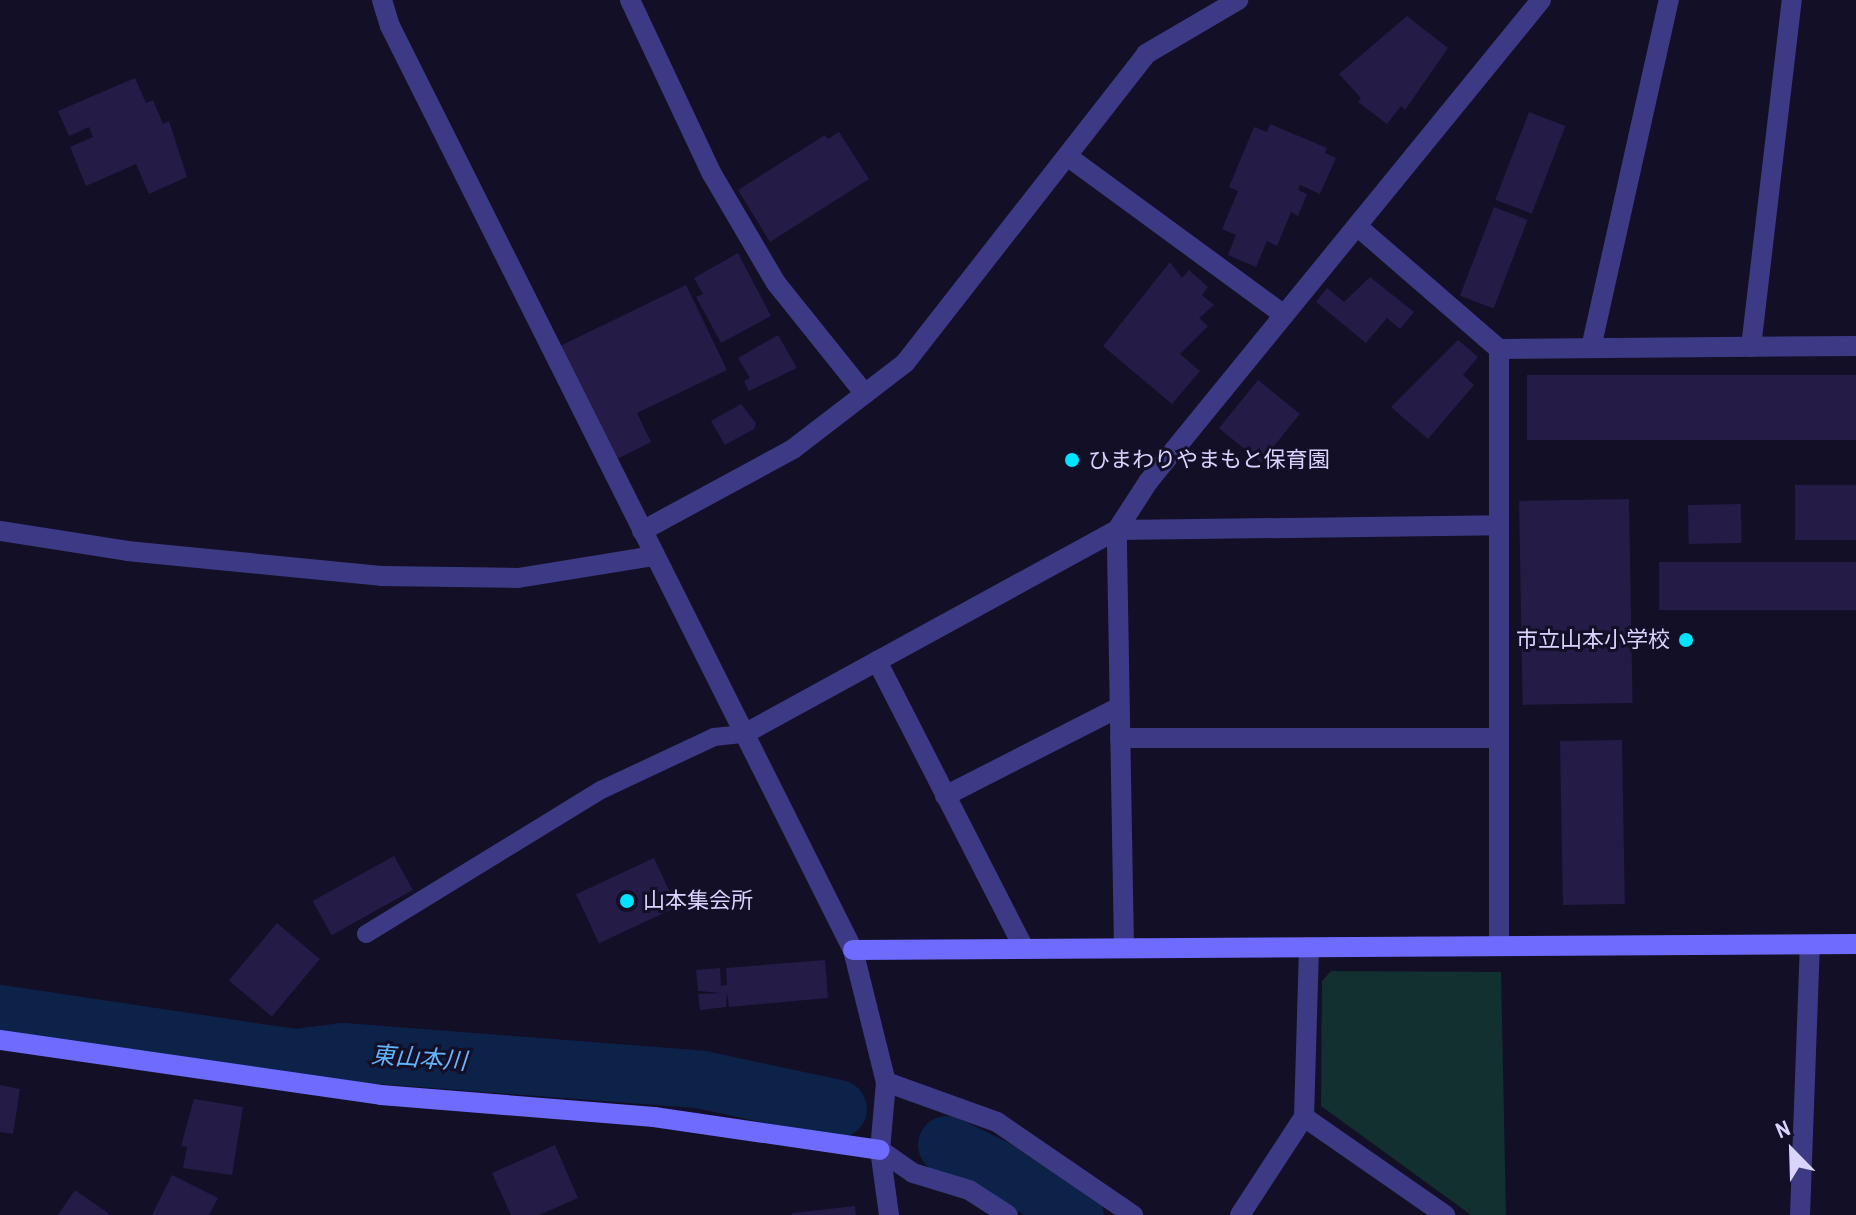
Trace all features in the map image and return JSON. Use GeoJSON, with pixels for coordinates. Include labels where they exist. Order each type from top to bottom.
{"type":"FeatureCollection","features":[{"type":"Feature","properties":{"kind":"street"},"geometry":{"type":"LineString","coordinates":[[382,0],[390,26],[853,950],[886,1082],[880,1150],[889,1215]]}},
{"type":"Feature","properties":{"kind":"street"},"geometry":{"type":"LineString","coordinates":[[630,0],[712,174],[776,283],[865,394]]}},
{"type":"Feature","properties":{"kind":"street"},"geometry":{"type":"LineString","coordinates":[[642,531],[793,449],[905,363],[1146,54],[1238,0]]}},
{"type":"Feature","properties":{"kind":"street"},"geometry":{"type":"LineString","coordinates":[[1124,948],[1117,530],[1148,482],[1541,0]]}},
{"type":"Feature","properties":{"kind":"street"},"geometry":{"type":"LineString","coordinates":[[1591,348],[1669,0]]}},
{"type":"Feature","properties":{"kind":"street"},"geometry":{"type":"LineString","coordinates":[[1751,347],[1792,0]]}},
{"type":"Feature","properties":{"kind":"street"},"geometry":{"type":"LineString","coordinates":[[1067,156],[1284,315]]}},
{"type":"Feature","properties":{"kind":"street"},"geometry":{"type":"LineString","coordinates":[[1357,226],[1499,349],[1856,346]]}},
{"type":"Feature","properties":{"kind":"street"},"geometry":{"type":"LineString","coordinates":[[1499,349],[1499,946]]}},
{"type":"Feature","properties":{"kind":"street"},"geometry":{"type":"LineString","coordinates":[[744,734],[1117,530],[1499,525]]}},
{"type":"Feature","properties":{"kind":"street"},"geometry":{"type":"LineString","coordinates":[[0,531],[127,551],[381,576],[518,578],[654,556]]}},
{"type":"Feature","properties":{"kind":"street"},"geometry":{"type":"LineString","coordinates":[[877,661],[1024,948]]}},
{"type":"Feature","properties":{"kind":"street"},"geometry":{"type":"LineString","coordinates":[[945,796],[1120,707]]}},
{"type":"Feature","properties":{"kind":"street"},"geometry":{"type":"LineString","coordinates":[[1120,738],[1499,738]]}},
{"type":"Feature","properties":{"kind":"street"},"geometry":{"type":"LineString","coordinates":[[1800,1215],[1810,944]]}},
{"type":"Feature","properties":{"kind":"street"},"geometry":{"type":"LineString","coordinates":[[853,950],[1856,944]]}},
{"type":"Feature","properties":{"kind":"street"},"geometry":{"type":"LineString","coordinates":[[1240,1215],[1304,1117],[1309,949]]}},
{"type":"Feature","properties":{"kind":"street"},"geometry":{"type":"LineString","coordinates":[[0,1040],[381,1095],[654,1117],[880,1150],[913,1173],[969,1190],[1008,1215]]}},
{"type":"Feature","properties":{"kind":"street"},"geometry":{"type":"LineString","coordinates":[[886,1082],[997,1122],[1133,1215]]}},
{"type":"Feature","properties":{"kind":"street"},"geometry":{"type":"LineString","coordinates":[[1304,1117],[1445,1215]]}},
{"type":"Feature","properties":{"kind":"lane"},"geometry":{"type":"LineString","coordinates":[[366,934],[601,790],[714,737],[744,734]]}},
{"type":"Feature","properties":{"kind":"green space"},"geometry":{"type":"Polygon","coordinates":[[[1331,971],[1501,972],[1506,1215],[1471,1215],[1321,1106],[1322,981],[1331,971]]]}},
{"type":"Feature","properties":{"kind":"building"},"geometry":{"type":"Polygon","coordinates":[[[1407,16],[1448,48],[1405,110],[1401,106],[1387,124],[1358,102],[1361,98],[1339,74],[1407,16]]]}},
{"type":"Feature","properties":{"kind":"building"},"geometry":{"type":"Polygon","coordinates":[[[135,78],[146,103],[153,100],[163,124],[169,121],[187,177],[149,194],[136,164],[86,186],[70,147],[93,137],[89,127],[69,136],[58,111],[135,78]]]}},
{"type":"Feature","properties":{"kind":"building"},"geometry":{"type":"Polygon","coordinates":[[[1529,112],[1565,126],[1532,214],[1495,200],[1529,112]]]}},
{"type":"Feature","properties":{"kind":"building"},"geometry":{"type":"Polygon","coordinates":[[[1270,124],[1327,148],[1325,153],[1336,158],[1320,194],[1300,185],[1298,190],[1307,194],[1298,216],[1291,212],[1277,246],[1267,241],[1256,267],[1228,255],[1236,235],[1222,229],[1238,191],[1229,187],[1254,127],[1267,132],[1270,124]]]}},
{"type":"Feature","properties":{"kind":"building"},"geometry":{"type":"Polygon","coordinates":[[[839,132],[869,179],[770,242],[738,190],[825,135],[828,139],[839,132]]]}},
{"type":"Feature","properties":{"kind":"building"},"geometry":{"type":"Polygon","coordinates":[[[1494,207],[1528,220],[1494,309],[1460,296],[1494,207]]]}},
{"type":"Feature","properties":{"kind":"building"},"geometry":{"type":"Polygon","coordinates":[[[738,253],[771,316],[721,343],[696,297],[703,294],[694,278],[738,253]]]}},
{"type":"Feature","properties":{"kind":"building"},"geometry":{"type":"Polygon","coordinates":[[[1170,262],[1182,278],[1189,270],[1208,287],[1202,295],[1214,305],[1199,318],[1208,326],[1180,354],[1200,371],[1172,404],[1103,346],[1170,262]]]}},
{"type":"Feature","properties":{"kind":"building"},"geometry":{"type":"Polygon","coordinates":[[[1370,277],[1414,312],[1400,329],[1387,318],[1366,343],[1316,302],[1327,288],[1344,302],[1370,277]]]}},
{"type":"Feature","properties":{"kind":"building"},"geometry":{"type":"Polygon","coordinates":[[[686,285],[727,370],[637,413],[651,442],[615,460],[560,346],[686,285]]]}},
{"type":"Feature","properties":{"kind":"building"},"geometry":{"type":"Polygon","coordinates":[[[778,335],[797,368],[749,391],[744,381],[750,378],[738,358],[778,335]]]}},
{"type":"Feature","properties":{"kind":"building"},"geometry":{"type":"Polygon","coordinates":[[[1458,340],[1478,357],[1463,375],[1474,385],[1428,439],[1391,407],[1458,340]]]}},
{"type":"Feature","properties":{"kind":"building"},"geometry":{"type":"Polygon","coordinates":[[[1527,375],[1856,375],[1856,440],[1527,440],[1527,375]]]}},
{"type":"Feature","properties":{"kind":"building"},"geometry":{"type":"Polygon","coordinates":[[[1258,380],[1300,414],[1261,462],[1219,428],[1258,380]]]}},
{"type":"Feature","properties":{"kind":"building"},"geometry":{"type":"Polygon","coordinates":[[[741,404],[756,423],[754,429],[725,445],[711,421],[741,404]]]}},
{"type":"Feature","properties":{"kind":"building"},"geometry":{"type":"Polygon","coordinates":[[[1795,485],[1856,485],[1856,540],[1795,540],[1795,485]]]}},
{"type":"Feature","properties":{"kind":"building"},"geometry":{"type":"Polygon","coordinates":[[[1629,499],[1633,703],[1523,705],[1519,501],[1629,499]]]}},
{"type":"Feature","properties":{"kind":"building"},"geometry":{"type":"Polygon","coordinates":[[[1741,504],[1742,543],[1689,544],[1688,505],[1741,504]]]}},
{"type":"Feature","properties":{"kind":"building"},"geometry":{"type":"Polygon","coordinates":[[[1659,562],[1856,562],[1856,610],[1659,610],[1659,562]]]}},
{"type":"Feature","properties":{"kind":"building"},"geometry":{"type":"Polygon","coordinates":[[[1622,740],[1625,904],[1563,905],[1560,741],[1622,740]]]}},
{"type":"Feature","properties":{"kind":"building"},"geometry":{"type":"Polygon","coordinates":[[[394,856],[413,890],[332,935],[313,901],[394,856]]]}},
{"type":"Feature","properties":{"kind":"building","name":"山本集会所"},"geometry":{"type":"Polygon","coordinates":[[[654,858],[677,907],[599,943],[576,894],[654,858]]]}},
{"type":"Feature","properties":{"kind":"building"},"geometry":{"type":"Polygon","coordinates":[[[277,923],[320,959],[272,1016],[229,980],[277,923]]]}},
{"type":"Feature","properties":{"kind":"building"},"geometry":{"type":"Polygon","coordinates":[[[825,960],[828,998],[729,1007],[727,992],[726,1007],[700,1010],[698,994],[721,993],[698,991],[696,970],[720,968],[721,986],[727,985],[726,968],[825,960]]]}},
{"type":"Feature","properties":{"kind":"building"},"geometry":{"type":"Polygon","coordinates":[[[0,1085],[20,1089],[13,1134],[0,1132],[0,1085]]]}},
{"type":"Feature","properties":{"kind":"building"},"geometry":{"type":"Polygon","coordinates":[[[194,1099],[243,1107],[232,1175],[183,1168],[187,1147],[181,1146],[194,1099]]]}},
{"type":"Feature","properties":{"kind":"building"},"geometry":{"type":"Polygon","coordinates":[[[555,1145],[578,1198],[539,1215],[511,1215],[492,1173],[555,1145]]]}},
{"type":"Feature","properties":{"kind":"building"},"geometry":{"type":"Polygon","coordinates":[[[172,1175],[218,1198],[209,1215],[152,1215],[172,1175]]]}},
{"type":"Feature","properties":{"kind":"building"},"geometry":{"type":"Polygon","coordinates":[[[75,1190],[111,1215],[58,1215],[75,1190]]]}},
{"type":"Feature","properties":{"kind":"building"},"geometry":{"type":"Polygon","coordinates":[[[855,1206],[856,1215],[792,1215],[792,1213],[855,1206]]]}},
{"type":"Feature","properties":{"kind":"waterway","name":"東山本川"},"geometry":{"type":"LineString","coordinates":[[0,1014],[296,1058],[343,1052],[703,1080],[838,1109]]}},
{"type":"Feature","properties":{"kind":"waterway","name":"東山本川"},"geometry":{"type":"LineString","coordinates":[[947,1145],[1050,1195],[1075,1215]]}},
{"type":"Feature","properties":{"kind":"place","name":"ひまわりやまもと保育園"},"geometry":{"type":"Point","coordinates":[1072,460]}},
{"type":"Feature","properties":{"kind":"place","name":"市立山本小学校"},"geometry":{"type":"Point","coordinates":[1686,640]}},
{"type":"Feature","properties":{"kind":"place","name":"山本集会所"},"geometry":{"type":"Point","coordinates":[627,901]}}]}
